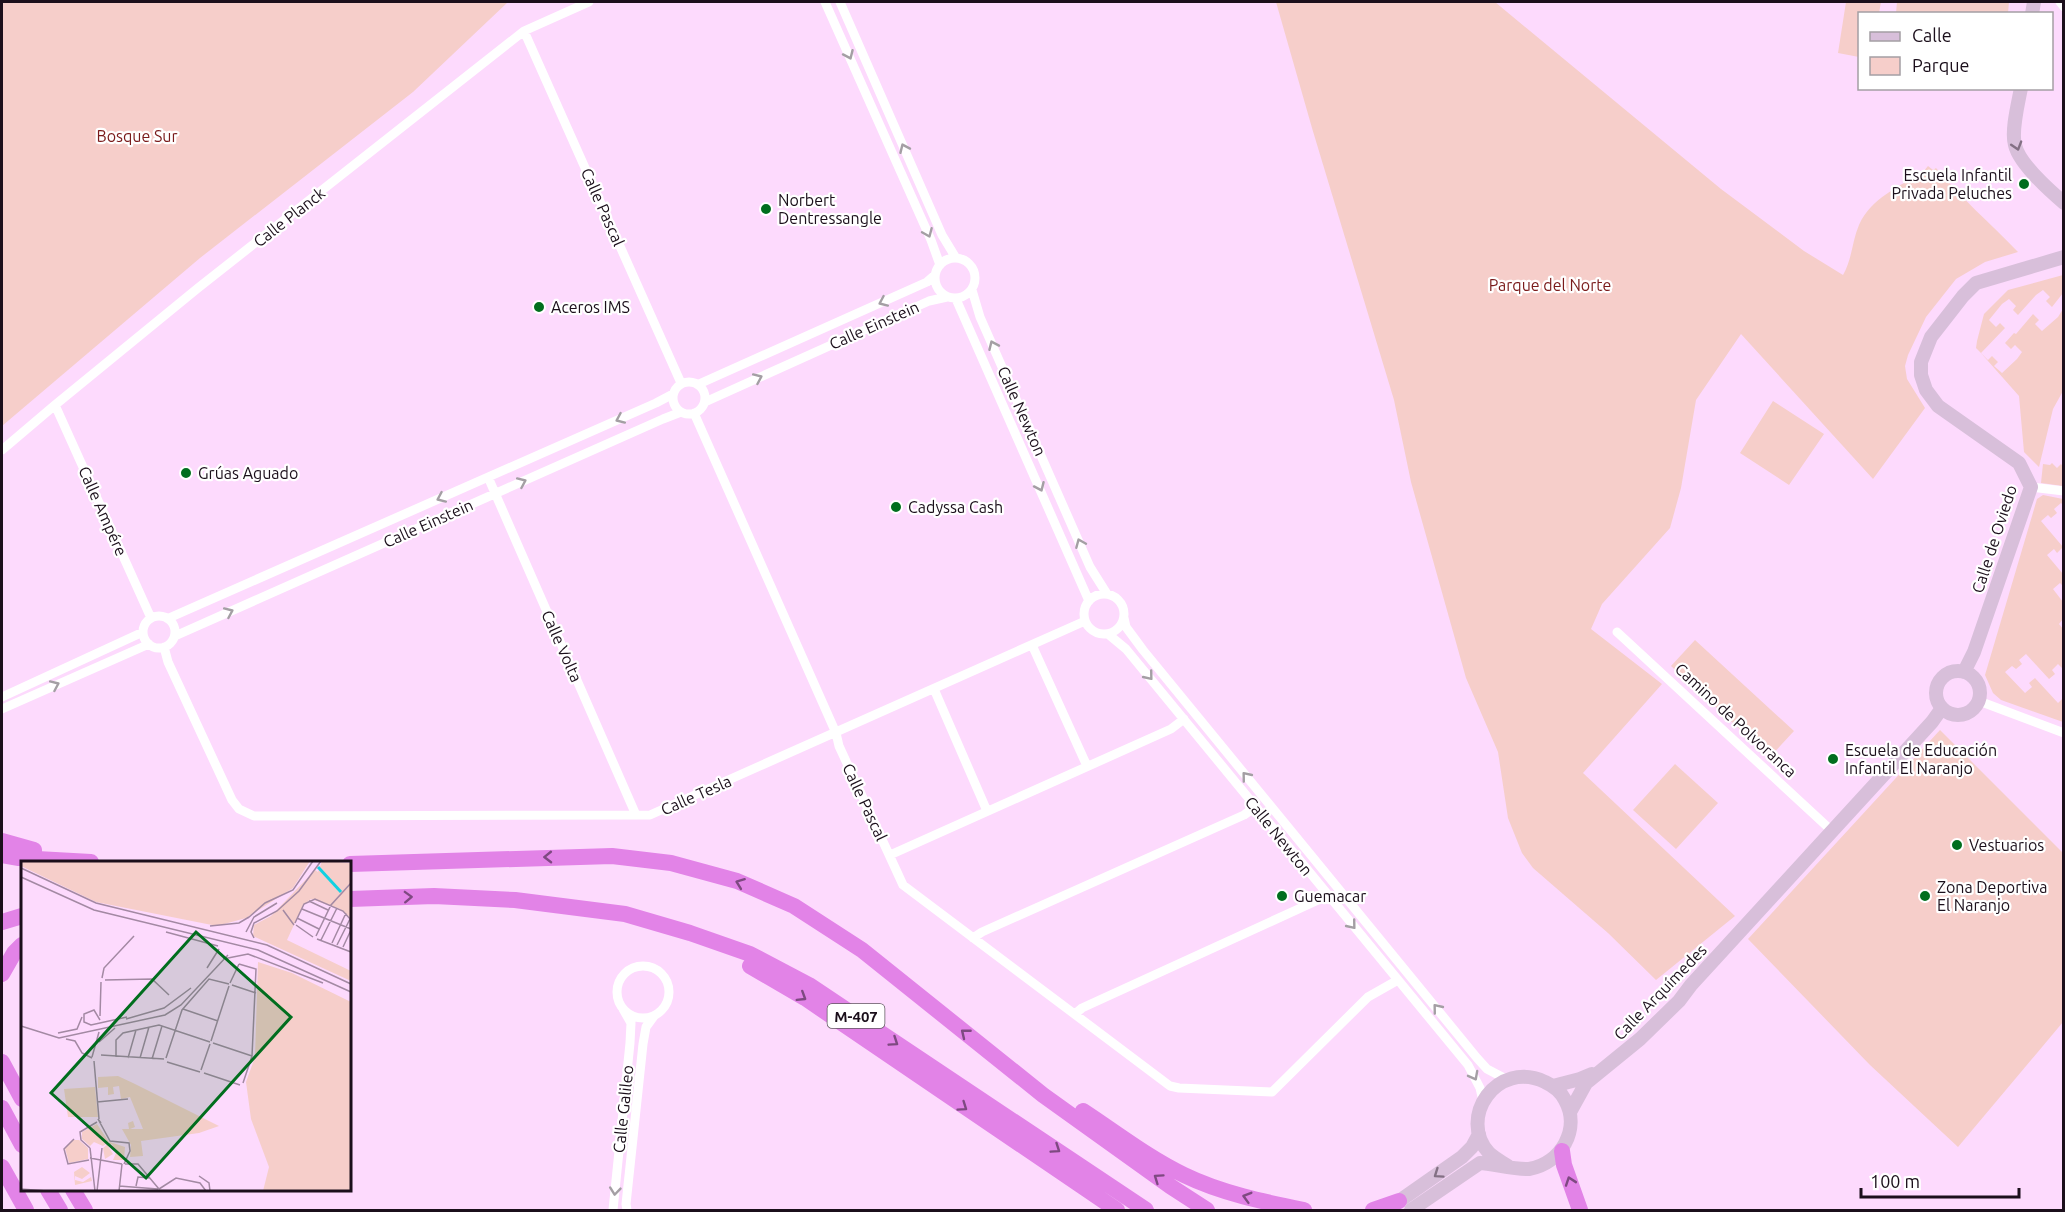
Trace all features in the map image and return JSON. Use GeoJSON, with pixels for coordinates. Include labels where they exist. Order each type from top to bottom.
{"type":"FeatureCollection","features":[{"type":"Feature","properties":{"kind":"highway"},"geometry":{"type":"LineString","coordinates":[[2,841],[81,861]]}},
{"type":"Feature","properties":{"kind":"highway"},"geometry":{"type":"LineString","coordinates":[[2,855],[68,861]]}},
{"type":"Feature","properties":{"kind":"highway"},"geometry":{"type":"LineString","coordinates":[[351,864],[612,856],[671,863],[737,881],[794,906],[862,950],[1043,1095],[1207,1210]]}},
{"type":"Feature","properties":{"kind":"highway","name":"M-407"},"geometry":{"type":"LineString","coordinates":[[351,899],[434,896],[531,902],[625,914],[750,954],[809,985],[1146,1210]]}},
{"type":"Feature","properties":{"kind":"highway","name":"M-407"},"geometry":{"type":"LineString","coordinates":[[531,902],[632,928],[707,950],[750,966],[805,998],[1116,1210]]}},
{"type":"Feature","properties":{"kind":"highway"},"geometry":{"type":"LineString","coordinates":[[2,922],[21,916]]}},
{"type":"Feature","properties":{"kind":"highway"},"geometry":{"type":"LineString","coordinates":[[2,974],[14,953],[21,946]]}},
{"type":"Feature","properties":{"kind":"highway"},"geometry":{"type":"LineString","coordinates":[[2,1062],[21,1097]]}},
{"type":"Feature","properties":{"kind":"highway"},"geometry":{"type":"LineString","coordinates":[[1043,1095],[1076,1106],[1184,1175],[1225,1191],[1271,1204],[1304,1210]]}},
{"type":"Feature","properties":{"kind":"highway"},"geometry":{"type":"LineString","coordinates":[[2,1108],[21,1143]]}},
{"type":"Feature","properties":{"kind":"highway"},"geometry":{"type":"LineString","coordinates":[[1562,1151],[1564,1165],[1580,1210]]}},
{"type":"Feature","properties":{"kind":"highway","name":"M-407"},"geometry":{"type":"LineString","coordinates":[[1033,1154],[1095,1210]]}},
{"type":"Feature","properties":{"kind":"highway"},"geometry":{"type":"LineString","coordinates":[[2,1167],[26,1210]]}},
{"type":"Feature","properties":{"kind":"highway"},"geometry":{"type":"LineString","coordinates":[[49,1191],[60,1210]]}},
{"type":"Feature","properties":{"kind":"highway"},"geometry":{"type":"LineString","coordinates":[[74,1191],[85,1210]]}},
{"type":"Feature","properties":{"kind":"highway"},"geometry":{"type":"LineString","coordinates":[[1373,1210],[1398,1207]]}},
{"type":"Feature","properties":{"kind":"street","name":"Calle Planck"},"geometry":{"type":"LineString","coordinates":[[2,450],[198,288],[525,30],[589,2]]}},
{"type":"Feature","properties":{"kind":"street"},"geometry":{"type":"LineString","coordinates":[[825,2],[932,240],[940,265]]}},
{"type":"Feature","properties":{"kind":"street"},"geometry":{"type":"LineString","coordinates":[[840,2],[942,235],[956,258]]}},
{"type":"Feature","properties":{"kind":"street"},"geometry":{"type":"LineString","coordinates":[[2060,2],[2064,7]]}},
{"type":"Feature","properties":{"kind":"street","name":"Calle Pascal"},"geometry":{"type":"LineString","coordinates":[[525,30],[681,383]]}},
{"type":"Feature","properties":{"kind":"street"},"geometry":{"type":"LineString","coordinates":[[2021,90],[2014,135],[2015,146],[2029,167],[2064,203]]}},
{"type":"Feature","properties":{"kind":"street","name":"Calle de Oviedo"},"geometry":{"type":"LineString","coordinates":[[1964,672],[1974,652],[2031,487],[2019,463],[1938,406],[1926,390],[1921,375],[1921,362],[1931,337],[1976,283],[2064,257]]}},
{"type":"Feature","properties":{"kind":"street"},"geometry":{"type":"LineString","coordinates":[[956,258],[964,260],[974,271],[975,285],[965,296],[951,298],[936,285],[935,275],[940,265],[956,258]]}},
{"type":"Feature","properties":{"kind":"street","name":"Calle Einstein"},"geometry":{"type":"LineString","coordinates":[[699,384],[927,282],[935,275]]}},
{"type":"Feature","properties":{"kind":"street","name":"Calle Newton"},"geometry":{"type":"LineString","coordinates":[[972,290],[980,318],[1090,567],[1107,594]]}},
{"type":"Feature","properties":{"kind":"street","name":"Calle Newton"},"geometry":{"type":"LineString","coordinates":[[951,298],[1089,601]]}},
{"type":"Feature","properties":{"kind":"street","name":"Calle Einstein"},"geometry":{"type":"LineString","coordinates":[[705,402],[929,301],[951,298]]}},
{"type":"Feature","properties":{"kind":"street"},"geometry":{"type":"LineString","coordinates":[[690,381],[699,384],[704,392],[705,402],[699,411],[681,412],[674,405],[673,394],[681,383],[690,381]]}},
{"type":"Feature","properties":{"kind":"street","name":"Calle Einstein"},"geometry":{"type":"LineString","coordinates":[[169,618],[673,394]]}},
{"type":"Feature","properties":{"kind":"street","name":"Calle Ampére"},"geometry":{"type":"LineString","coordinates":[[55,405],[151,618]]}},
{"type":"Feature","properties":{"kind":"street","name":"Calle Einstein"},"geometry":{"type":"LineString","coordinates":[[176,636],[681,412]]}},
{"type":"Feature","properties":{"kind":"street","name":"Calle Pascal"},"geometry":{"type":"LineString","coordinates":[[694,413],[836,733],[839,746],[903,885],[1170,1086],[1179,1088],[1272,1092],[1368,997],[1398,980]]}},
{"type":"Feature","properties":{"kind":"street","name":"Calle Volta"},"geometry":{"type":"LineString","coordinates":[[488,477],[636,815]]}},
{"type":"Feature","properties":{"kind":"street"},"geometry":{"type":"LineString","coordinates":[[2031,487],[2064,491]]}},
{"type":"Feature","properties":{"kind":"street"},"geometry":{"type":"LineString","coordinates":[[1107,594],[1121,603],[1124,618],[1119,629],[1108,634],[1098,634],[1089,628],[1084,612],[1089,601],[1094,597],[1107,594]]}},
{"type":"Feature","properties":{"kind":"street"},"geometry":{"type":"LineString","coordinates":[[156,616],[169,618],[175,627],[176,636],[168,646],[152,647],[143,636],[143,628],[151,618],[156,616]]}},
{"type":"Feature","properties":{"kind":"street","name":"Calle Newton"},"geometry":{"type":"LineString","coordinates":[[1124,618],[1126,627],[1143,650],[1462,1040],[1487,1069],[1506,1079]]}},
{"type":"Feature","properties":{"kind":"street","name":"Calle Tesla"},"geometry":{"type":"LineString","coordinates":[[164,647],[168,662],[232,800],[239,809],[254,816],[650,815],[1085,621]]}},
{"type":"Feature","properties":{"kind":"street"},"geometry":{"type":"LineString","coordinates":[[2,697],[143,632]]}},
{"type":"Feature","properties":{"kind":"street","name":"Camino de Polvoranca"},"geometry":{"type":"LineString","coordinates":[[1617,632],[1832,831]]}},
{"type":"Feature","properties":{"kind":"street","name":"Calle Newton"},"geometry":{"type":"LineString","coordinates":[[1108,634],[1126,649],[1468,1065],[1480,1088],[1483,1101]]}},
{"type":"Feature","properties":{"kind":"street"},"geometry":{"type":"LineString","coordinates":[[2,709],[149,644]]}},
{"type":"Feature","properties":{"kind":"street"},"geometry":{"type":"LineString","coordinates":[[1032,645],[1087,766]]}},
{"type":"Feature","properties":{"kind":"street"},"geometry":{"type":"LineString","coordinates":[[1964,672],[1974,678],[1979,686],[1978,701],[1973,710],[1961,715],[1949,713],[1942,708],[1936,694],[1938,684],[1948,674],[1964,672]]}},
{"type":"Feature","properties":{"kind":"street"},"geometry":{"type":"LineString","coordinates":[[934,689],[987,811]]}},
{"type":"Feature","properties":{"kind":"street"},"geometry":{"type":"LineString","coordinates":[[1978,701],[2064,733]]}},
{"type":"Feature","properties":{"kind":"street"},"geometry":{"type":"LineString","coordinates":[[1832,831],[1932,722],[1942,708]]}},
{"type":"Feature","properties":{"kind":"street"},"geometry":{"type":"LineString","coordinates":[[890,855],[1171,729],[1184,719]]}},
{"type":"Feature","properties":{"kind":"street"},"geometry":{"type":"LineString","coordinates":[[974,938],[982,932],[1244,815],[1255,807]]}},
{"type":"Feature","properties":{"kind":"street","name":"Calle Arquímedes"},"geometry":{"type":"LineString","coordinates":[[1570,1112],[1586,1083],[1640,1039],[1679,1000],[1832,831]]}},
{"type":"Feature","properties":{"kind":"street"},"geometry":{"type":"LineString","coordinates":[[1075,1014],[1082,1008],[1316,901],[1326,893]]}},
{"type":"Feature","properties":{"kind":"street"},"geometry":{"type":"LineString","coordinates":[[646,966],[654,969],[661,974],[669,988],[667,1003],[662,1011],[654,1016],[639,1018],[623,1009],[617,993],[619,983],[627,972],[634,968],[646,966]]}},
{"type":"Feature","properties":{"kind":"street","name":"Calle Galileo"},"geometry":{"type":"LineString","coordinates":[[613,1210],[631,1023],[623,1009]]}},
{"type":"Feature","properties":{"kind":"street","name":"Calle Galileo"},"geometry":{"type":"LineString","coordinates":[[627,1210],[643,1044],[646,1027],[654,1016]]}},
{"type":"Feature","properties":{"kind":"street","name":"Calle Arquímedes"},"geometry":{"type":"LineString","coordinates":[[1553,1086],[1580,1079],[1600,1070]]}},
{"type":"Feature","properties":{"kind":"street"},"geometry":{"type":"LineString","coordinates":[[1398,1207],[1480,1163],[1527,1169],[1543,1166],[1562,1151],[1570,1134],[1570,1112],[1564,1098],[1553,1086],[1535,1077],[1517,1076],[1506,1079],[1496,1085],[1483,1101],[1478,1119],[1479,1134],[1489,1152],[1508,1166]]}},
{"type":"Feature","properties":{"kind":"street"},"geometry":{"type":"LineString","coordinates":[[1398,1207],[1462,1157],[1472,1147],[1479,1134]]}},
{"type":"Feature","properties":{"kind":"green space","name":"Bosque Sur"},"geometry":{"type":"Polygon","coordinates":[[[2,2],[508,2],[413,92],[200,258],[2,426],[2,2]]]}},
{"type":"Feature","properties":{"kind":"green space","name":"Parque del Norte"},"geometry":{"type":"Polygon","coordinates":[[[1276,2],[1495,2],[1721,189],[1804,251],[1843,275],[1859,225],[1871,207],[1878,200],[1923,172],[1928,166],[1933,170],[1936,168],[2018,252],[1985,262],[1956,279],[1926,317],[1905,366],[1907,379],[1925,408],[1873,479],[1741,334],[1696,400],[1681,488],[1670,528],[1602,604],[1591,629],[1662,684],[1583,773],[1735,916],[1656,980],[1608,933],[1533,868],[1522,853],[1508,818],[1498,752],[1466,678],[1411,482],[1394,400],[1276,2]]]}},
{"type":"Feature","properties":{"kind":"green space"},"geometry":{"type":"Polygon","coordinates":[[[1846,2],[1881,2],[1879,12],[1858,12],[1858,57],[1838,53],[1846,2]]]}},
{"type":"Feature","properties":{"kind":"green space"},"geometry":{"type":"Polygon","coordinates":[[[1897,2],[2009,2],[2008,12],[1896,12],[1897,2]]]}},
{"type":"Feature","properties":{"kind":"green space"},"geometry":{"type":"Polygon","coordinates":[[[2063,275],[2063,293],[2052,307],[2046,301],[2050,297],[2043,290],[2018,315],[2013,310],[2016,306],[2009,299],[2002,304],[1989,320],[1996,327],[2000,323],[2005,328],[1981,353],[1988,360],[1992,356],[1998,362],[1994,366],[2002,373],[2022,352],[2015,345],[2011,349],[2005,343],[2014,333],[2016,334],[2033,314],[2039,320],[2035,324],[2042,331],[2058,317],[2063,309],[2063,391],[2053,409],[2039,467],[2024,452],[2019,396],[1976,348],[1984,314],[2008,290],[2063,275]]]}},
{"type":"Feature","properties":{"kind":"green space"},"geometry":{"type":"Polygon","coordinates":[[[1773,401],[1824,434],[1789,485],[1740,453],[1773,401]]]}},
{"type":"Feature","properties":{"kind":"green space"},"geometry":{"type":"Polygon","coordinates":[[[2052,463],[2057,468],[2061,464],[2063,467],[2063,486],[2041,483],[2043,464],[2052,463]]]}},
{"type":"Feature","properties":{"kind":"green space"},"geometry":{"type":"Polygon","coordinates":[[[2043,495],[2063,499],[2063,505],[2061,503],[2054,509],[2057,513],[2051,518],[2048,515],[2041,521],[2063,547],[2057,553],[2054,549],[2047,555],[2063,574],[2063,586],[2060,583],[2053,589],[2063,602],[2063,619],[2059,624],[2063,629],[2063,669],[2058,664],[2052,670],[2055,674],[2049,679],[2026,654],[2019,660],[2022,664],[2016,669],[2012,666],[2005,672],[2025,693],[2032,687],[2029,683],[2035,678],[2058,703],[2063,698],[2063,722],[2001,700],[1993,693],[1985,675],[2037,499],[2043,495]]]}},
{"type":"Feature","properties":{"kind":"green space"},"geometry":{"type":"Polygon","coordinates":[[[1695,640],[1794,731],[1770,757],[1671,666],[1695,640]]]}},
{"type":"Feature","properties":{"kind":"green space","name":"Zona Deportiva El Naranjo"},"geometry":{"type":"Polygon","coordinates":[[[1940,730],[2064,854],[2063,1022],[1958,1147],[1870,1065],[1748,939],[1940,730]]]}},
{"type":"Feature","properties":{"kind":"green space"},"geometry":{"type":"Polygon","coordinates":[[[1675,764],[1718,803],[1676,849],[1633,810],[1675,764]]]}},
{"type":"Feature","properties":{"kind":"place","name":"Escuela Infantil Privada Peluches"},"geometry":{"type":"Point","coordinates":[2024,184]}},
{"type":"Feature","properties":{"kind":"place","name":"Norbert Dentressangle"},"geometry":{"type":"Point","coordinates":[766,209]}},
{"type":"Feature","properties":{"kind":"place","name":"Aceros IMS"},"geometry":{"type":"Point","coordinates":[539,307]}},
{"type":"Feature","properties":{"kind":"place","name":"Grúas Aguado"},"geometry":{"type":"Point","coordinates":[186,473]}},
{"type":"Feature","properties":{"kind":"place","name":"Cadyssa Cash"},"geometry":{"type":"Point","coordinates":[896,507]}},
{"type":"Feature","properties":{"kind":"place","name":"Escuela de Educación Infantil El Naranjo"},"geometry":{"type":"Point","coordinates":[1833,759]}},
{"type":"Feature","properties":{"kind":"place","name":"Vestuarios"},"geometry":{"type":"Point","coordinates":[1957,845]}},
{"type":"Feature","properties":{"kind":"place","name":"Guemacar"},"geometry":{"type":"Point","coordinates":[1282,896]}},
{"type":"Feature","properties":{"kind":"place","name":"Zona Deportiva El Naranjo"},"geometry":{"type":"Point","coordinates":[1925,896]}}]}
